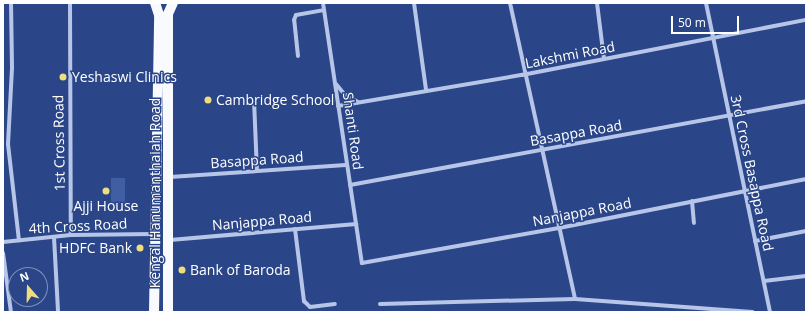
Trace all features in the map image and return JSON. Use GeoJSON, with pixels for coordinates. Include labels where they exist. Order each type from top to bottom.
{"type":"FeatureCollection","features":[{"type":"Feature","properties":{"kind":"main road","name":"Kengal Hanumanthaiah Road"},"geometry":{"type":"LineString","coordinates":[[155,3],[163,15],[170,177],[168,312]]}},
{"type":"Feature","properties":{"kind":"main road"},"geometry":{"type":"LineString","coordinates":[[160,3],[163,15]]}},
{"type":"Feature","properties":{"kind":"main road"},"geometry":{"type":"LineString","coordinates":[[163,15],[167,3]]}},
{"type":"Feature","properties":{"kind":"main road","name":"Kengal Hanumanthaiah Road"},"geometry":{"type":"LineString","coordinates":[[154,312],[155,234],[163,15],[173,3]]}},
{"type":"Feature","properties":{"kind":"street"},"geometry":{"type":"LineString","coordinates":[[11,3],[12,68],[8,144],[19,240]]}},
{"type":"Feature","properties":{"kind":"street","name":"1st Cross Road"},"geometry":{"type":"LineString","coordinates":[[70,3],[71,235]]}},
{"type":"Feature","properties":{"kind":"street","name":"Shanti Road"},"geometry":{"type":"LineString","coordinates":[[323,3],[346,165],[362,263]]}},
{"type":"Feature","properties":{"kind":"street"},"geometry":{"type":"LineString","coordinates":[[414,3],[426,90]]}},
{"type":"Feature","properties":{"kind":"street"},"geometry":{"type":"LineString","coordinates":[[510,3],[575,299]]}},
{"type":"Feature","properties":{"kind":"street"},"geometry":{"type":"LineString","coordinates":[[597,3],[604,59]]}},
{"type":"Feature","properties":{"kind":"street","name":"3rd Cross Basappa Road"},"geometry":{"type":"LineString","coordinates":[[706,3],[770,312]]}},
{"type":"Feature","properties":{"kind":"street"},"geometry":{"type":"LineString","coordinates":[[298,56],[294,20],[296,15],[324,10]]}},
{"type":"Feature","properties":{"kind":"street","name":"Lakshmi Road"},"geometry":{"type":"LineString","coordinates":[[338,106],[713,40],[806,20]]}},
{"type":"Feature","properties":{"kind":"street"},"geometry":{"type":"LineString","coordinates":[[335,82],[344,94],[359,102]]}},
{"type":"Feature","properties":{"kind":"street"},"geometry":{"type":"LineString","coordinates":[[254,100],[257,171]]}},
{"type":"Feature","properties":{"kind":"street","name":"Basappa Road"},"geometry":{"type":"LineString","coordinates":[[350,185],[729,117],[806,101]]}},
{"type":"Feature","properties":{"kind":"street","name":"Basappa Road"},"geometry":{"type":"LineString","coordinates":[[170,177],[346,165]]}},
{"type":"Feature","properties":{"kind":"street","name":"Nanjappa Road"},"geometry":{"type":"LineString","coordinates":[[362,263],[559,228],[806,179]]}},
{"type":"Feature","properties":{"kind":"street"},"geometry":{"type":"LineString","coordinates":[[692,201],[694,223]]}},
{"type":"Feature","properties":{"kind":"street","name":"Nanjappa Road"},"geometry":{"type":"LineString","coordinates":[[170,240],[356,224]]}},
{"type":"Feature","properties":{"kind":"street"},"geometry":{"type":"LineString","coordinates":[[295,229],[304,301],[310,307],[335,304]]}},
{"type":"Feature","properties":{"kind":"street"},"geometry":{"type":"LineString","coordinates":[[755,241],[806,231]]}},
{"type":"Feature","properties":{"kind":"street","name":"4th Cross Road"},"geometry":{"type":"LineString","coordinates":[[3,242],[71,235],[155,234]]}},
{"type":"Feature","properties":{"kind":"street"},"geometry":{"type":"LineString","coordinates":[[54,237],[58,312]]}},
{"type":"Feature","properties":{"kind":"street"},"geometry":{"type":"LineString","coordinates":[[3,253],[11,312]]}},
{"type":"Feature","properties":{"kind":"street"},"geometry":{"type":"LineString","coordinates":[[764,282],[806,276]]}},
{"type":"Feature","properties":{"kind":"street"},"geometry":{"type":"LineString","coordinates":[[380,304],[575,299],[753,312]]}},
{"type":"Feature","properties":{"kind":"shaded area"},"geometry":{"type":"Polygon","coordinates":[[[111,178],[125,178],[125,203],[111,203],[111,178]]]}},
{"type":"Feature","properties":{"kind":"place","name":"Yeshaswi Clinics"},"geometry":{"type":"Point","coordinates":[63,77]}},
{"type":"Feature","properties":{"kind":"place","name":"Cambridge School"},"geometry":{"type":"Point","coordinates":[208,100]}},
{"type":"Feature","properties":{"kind":"place","name":"Ajji House"},"geometry":{"type":"Point","coordinates":[106,191]}},
{"type":"Feature","properties":{"kind":"place","name":"HDFC Bank"},"geometry":{"type":"Point","coordinates":[140,248]}},
{"type":"Feature","properties":{"kind":"place","name":"Bank of Baroda"},"geometry":{"type":"Point","coordinates":[182,270]}}]}
